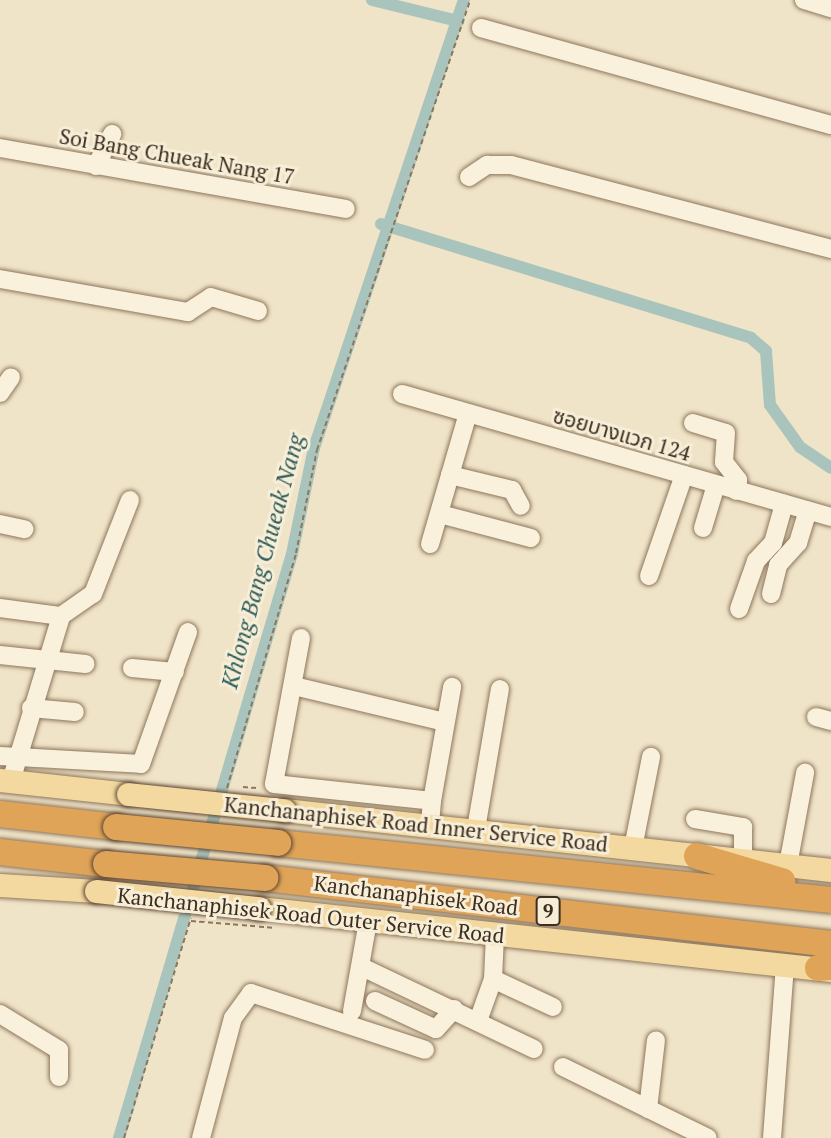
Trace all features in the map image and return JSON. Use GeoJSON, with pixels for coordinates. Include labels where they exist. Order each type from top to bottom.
{"type":"FeatureCollection","features":[{"type":"Feature","properties":{"kind":"highway","name":"Kanchanaphisek Road"},"geometry":{"type":"LineString","coordinates":[[0,814],[831,900]]}},
{"type":"Feature","properties":{"kind":"highway","name":"Kanchanaphisek Road"},"geometry":{"type":"LineString","coordinates":[[0,852],[265,878],[831,944]]}},
{"type":"Feature","properties":{"kind":"highway"},"geometry":{"type":"LineString","coordinates":[[696,856],[831,890]]}},
{"type":"Feature","properties":{"kind":"main road","name":"Kanchanaphisek Road Inner Service Road"},"geometry":{"type":"LineString","coordinates":[[5,780],[128,794],[283,800],[430,826],[831,870]]}},
{"type":"Feature","properties":{"kind":"main road","name":"Kanchanaphisek Road Outer Service Road"},"geometry":{"type":"LineString","coordinates":[[0,885],[96,891],[785,966],[827,968]]}},
{"type":"Feature","properties":{"kind":"street"},"geometry":{"type":"LineString","coordinates":[[804,0],[831,8]]}},
{"type":"Feature","properties":{"kind":"street"},"geometry":{"type":"LineString","coordinates":[[481,28],[831,125]]}},
{"type":"Feature","properties":{"kind":"street"},"geometry":{"type":"LineString","coordinates":[[96,166],[112,134]]}},
{"type":"Feature","properties":{"kind":"street","name":"Soi Bang Chueak Nang 17"},"geometry":{"type":"LineString","coordinates":[[0,148],[346,209]]}},
{"type":"Feature","properties":{"kind":"street"},"geometry":{"type":"LineString","coordinates":[[469,177],[487,165],[511,165],[831,249]]}},
{"type":"Feature","properties":{"kind":"street"},"geometry":{"type":"LineString","coordinates":[[0,279],[188,312],[211,297],[258,310]]}},
{"type":"Feature","properties":{"kind":"street"},"geometry":{"type":"LineString","coordinates":[[0,393],[10,377]]}},
{"type":"Feature","properties":{"kind":"street","name":"ซอยบางแวก 124"},"geometry":{"type":"LineString","coordinates":[[402,394],[831,517]]}},
{"type":"Feature","properties":{"kind":"street"},"geometry":{"type":"LineString","coordinates":[[430,544],[468,413]]}},
{"type":"Feature","properties":{"kind":"street"},"geometry":{"type":"LineString","coordinates":[[693,422],[726,433],[724,462],[738,480],[736,491]]}},
{"type":"Feature","properties":{"kind":"street"},"geometry":{"type":"LineString","coordinates":[[450,475],[512,490],[522,506]]}},
{"type":"Feature","properties":{"kind":"street"},"geometry":{"type":"LineString","coordinates":[[649,576],[684,475]]}},
{"type":"Feature","properties":{"kind":"street"},"geometry":{"type":"LineString","coordinates":[[704,528],[716,485]]}},
{"type":"Feature","properties":{"kind":"street"},"geometry":{"type":"LineString","coordinates":[[5,780],[9,756],[31,708],[61,616],[93,594],[130,500]]}},
{"type":"Feature","properties":{"kind":"street"},"geometry":{"type":"LineString","coordinates":[[739,609],[756,561],[773,544],[784,504]]}},
{"type":"Feature","properties":{"kind":"street"},"geometry":{"type":"LineString","coordinates":[[771,594],[778,565],[798,543],[808,511]]}},
{"type":"Feature","properties":{"kind":"street"},"geometry":{"type":"LineString","coordinates":[[440,514],[531,538]]}},
{"type":"Feature","properties":{"kind":"street"},"geometry":{"type":"LineString","coordinates":[[0,524],[24,529]]}},
{"type":"Feature","properties":{"kind":"street"},"geometry":{"type":"LineString","coordinates":[[0,608],[61,616]]}},
{"type":"Feature","properties":{"kind":"street"},"geometry":{"type":"LineString","coordinates":[[9,756],[134,768],[151,746],[188,632]]}},
{"type":"Feature","properties":{"kind":"street"},"geometry":{"type":"LineString","coordinates":[[301,638],[294,686],[274,773],[283,800],[432,801]]}},
{"type":"Feature","properties":{"kind":"street"},"geometry":{"type":"LineString","coordinates":[[0,655],[86,664]]}},
{"type":"Feature","properties":{"kind":"street"},"geometry":{"type":"LineString","coordinates":[[132,668],[175,672]]}},
{"type":"Feature","properties":{"kind":"street"},"geometry":{"type":"LineString","coordinates":[[294,686],[445,722]]}},
{"type":"Feature","properties":{"kind":"street"},"geometry":{"type":"LineString","coordinates":[[430,826],[452,687]]}},
{"type":"Feature","properties":{"kind":"street"},"geometry":{"type":"LineString","coordinates":[[476,829],[500,690]]}},
{"type":"Feature","properties":{"kind":"street"},"geometry":{"type":"LineString","coordinates":[[31,708],[75,712]]}},
{"type":"Feature","properties":{"kind":"street"},"geometry":{"type":"LineString","coordinates":[[633,848],[651,757]]}},
{"type":"Feature","properties":{"kind":"street"},"geometry":{"type":"LineString","coordinates":[[788,865],[805,773]]}},
{"type":"Feature","properties":{"kind":"street"},"geometry":{"type":"LineString","coordinates":[[695,819],[743,827],[743,860]]}},
{"type":"Feature","properties":{"kind":"street"},"geometry":{"type":"LineString","coordinates":[[352,1011],[364,968],[368,921]]}},
{"type":"Feature","properties":{"kind":"street"},"geometry":{"type":"LineString","coordinates":[[478,1021],[492,979],[495,935]]}},
{"type":"Feature","properties":{"kind":"street"},"geometry":{"type":"LineString","coordinates":[[772,1138],[785,966]]}},
{"type":"Feature","properties":{"kind":"street"},"geometry":{"type":"LineString","coordinates":[[364,968],[534,1049]]}},
{"type":"Feature","properties":{"kind":"street"},"geometry":{"type":"LineString","coordinates":[[492,979],[553,1007]]}},
{"type":"Feature","properties":{"kind":"street"},"geometry":{"type":"LineString","coordinates":[[201,1138],[233,1018],[251,993],[425,1049]]}},
{"type":"Feature","properties":{"kind":"street"},"geometry":{"type":"LineString","coordinates":[[375,1001],[436,1029],[454,1009]]}},
{"type":"Feature","properties":{"kind":"street"},"geometry":{"type":"LineString","coordinates":[[0,1014],[59,1050],[59,1077]]}},
{"type":"Feature","properties":{"kind":"street"},"geometry":{"type":"LineString","coordinates":[[648,1109],[656,1040]]}},
{"type":"Feature","properties":{"kind":"street"},"geometry":{"type":"LineString","coordinates":[[563,1067],[708,1138]]}},
{"type":"Feature","properties":{"kind":"path"},"geometry":{"type":"LineString","coordinates":[[224,799],[296,553],[317,450],[470,0]]}},
{"type":"Feature","properties":{"kind":"path"},"geometry":{"type":"LineString","coordinates":[[228,786],[283,800]]}},
{"type":"Feature","properties":{"kind":"path"},"geometry":{"type":"LineString","coordinates":[[124,1138],[192,914]]}},
{"type":"Feature","properties":{"kind":"path"},"geometry":{"type":"LineString","coordinates":[[190,921],[282,927]]}},
{"type":"Feature","properties":{"kind":"waterway"},"geometry":{"type":"LineString","coordinates":[[372,0],[458,21]]}},
{"type":"Feature","properties":{"kind":"waterway","name":"Khlong Bang Chueak Nang"},"geometry":{"type":"LineString","coordinates":[[119,1138],[292,554],[314,448],[464,0]]}},
{"type":"Feature","properties":{"kind":"waterway"},"geometry":{"type":"LineString","coordinates":[[381,224],[751,338],[766,351],[770,405],[800,447],[831,468]]}}]}
